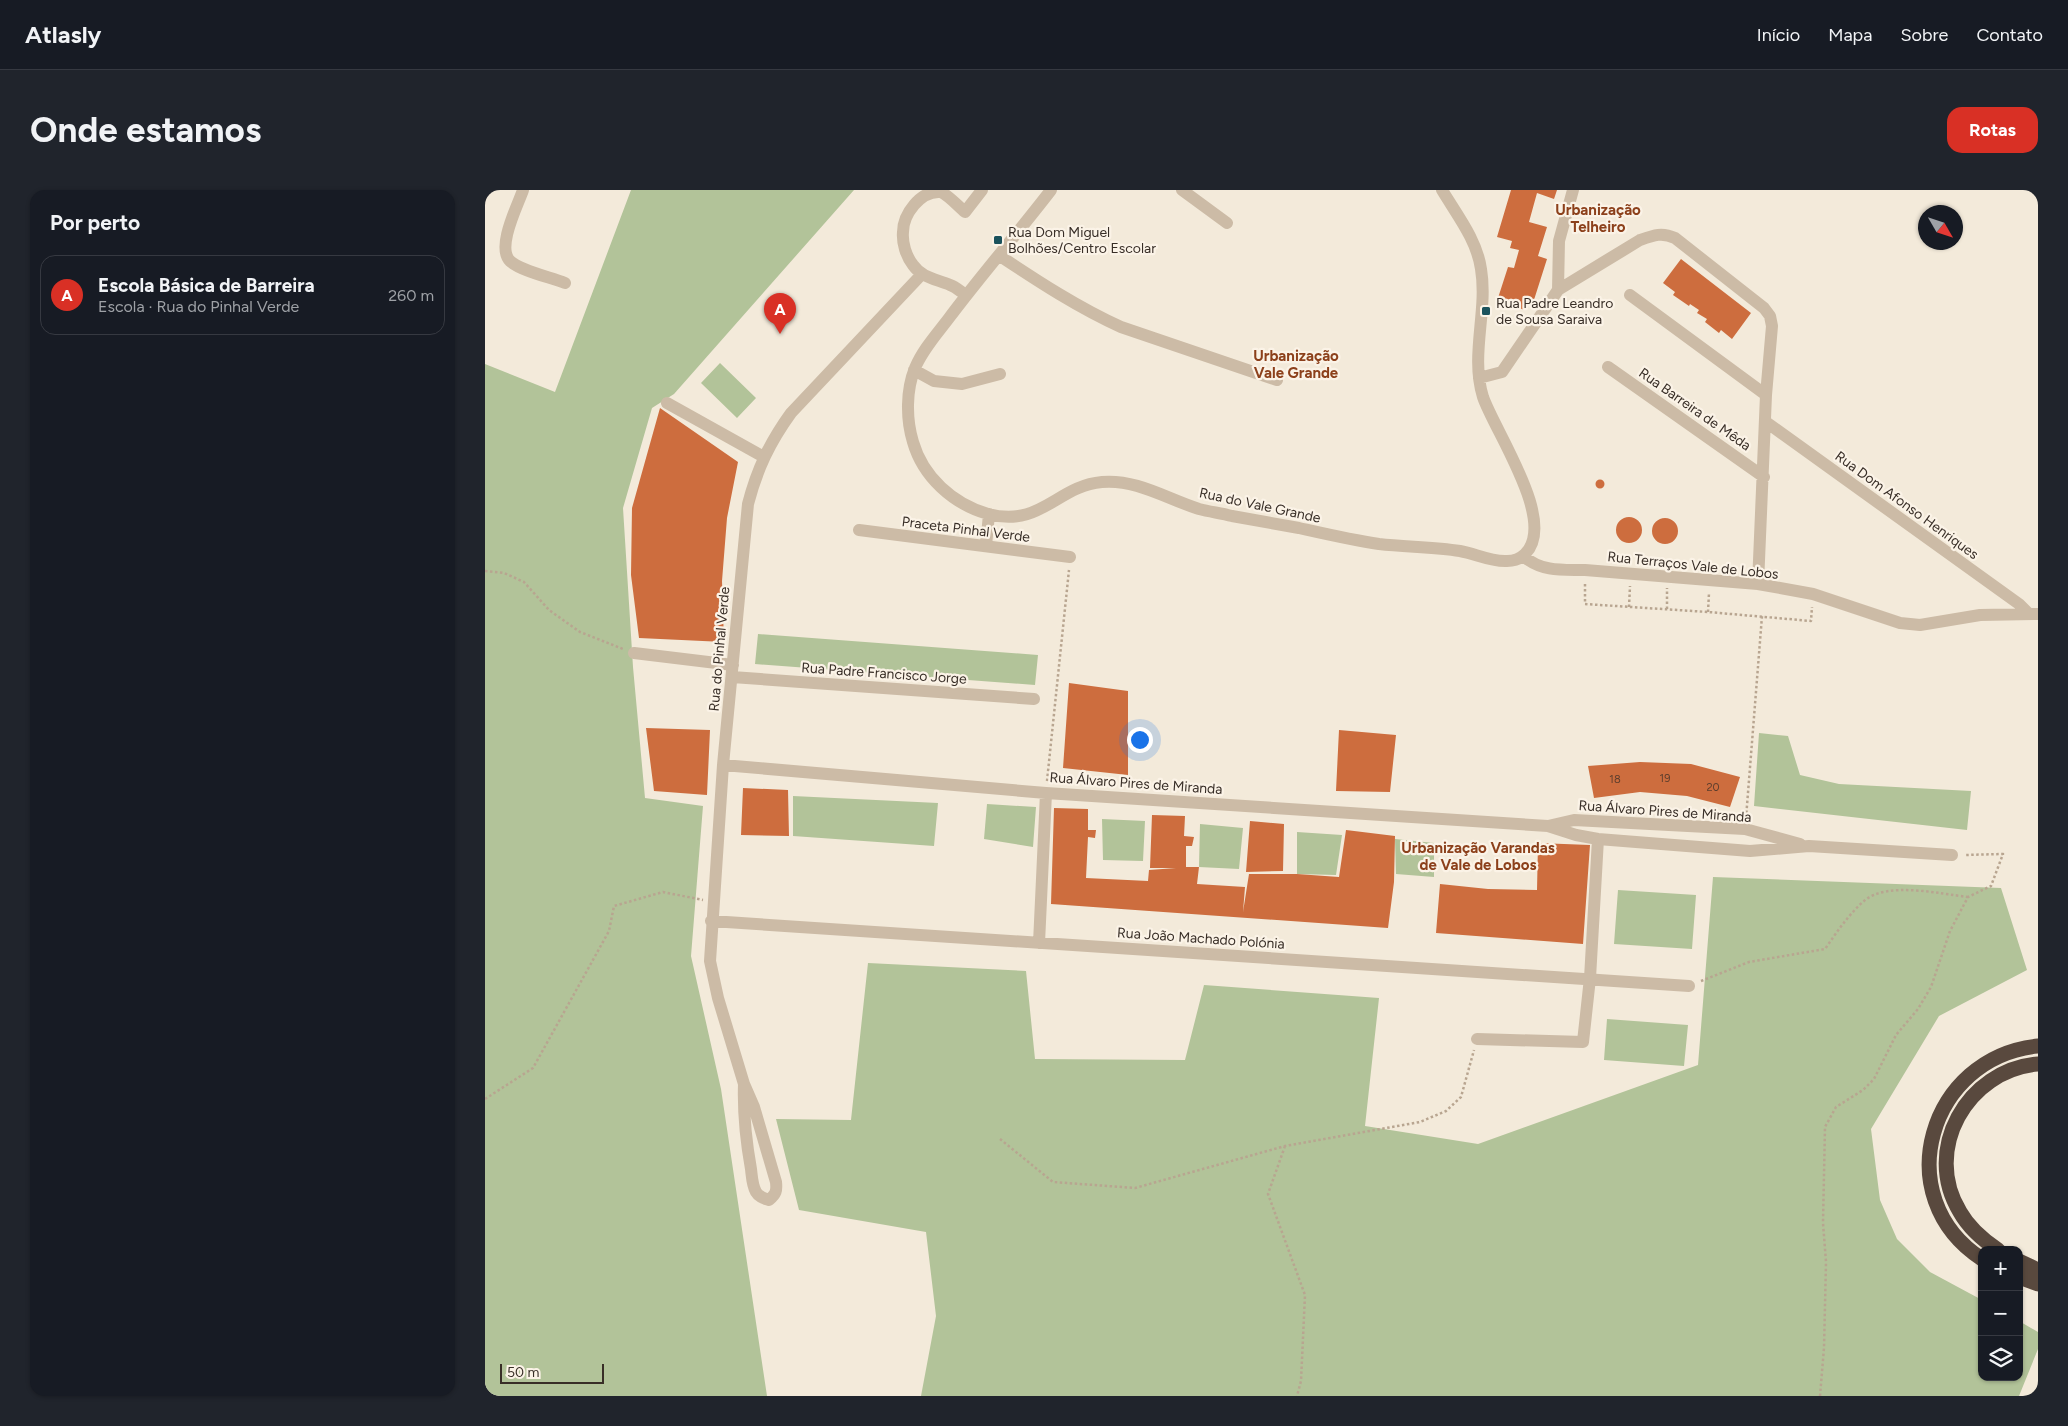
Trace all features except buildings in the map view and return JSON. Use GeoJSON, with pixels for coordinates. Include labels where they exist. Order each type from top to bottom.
{"type":"FeatureCollection","features":[{"type":"Feature","properties":{"kind":"highway"},"geometry":{"type":"LineString","coordinates":[[1978,1256],[1968,1248],[1951,1228],[1938,1206],[1930,1177],[1931,1140],[1938,1117],[1945,1104],[1960,1083],[1971,1073],[2004,1055],[2038,1046]]}},
{"type":"Feature","properties":{"kind":"highway"},"geometry":{"type":"LineString","coordinates":[[1993,1246],[1978,1235],[1959,1212],[1949,1184],[1947,1149],[1957,1116],[1973,1095],[1995,1078],[2021,1067],[2038,1064]]}},
{"type":"Feature","properties":{"kind":"highway"},"geometry":{"type":"LineString","coordinates":[[2023,1263],[2038,1270]]}},
{"type":"Feature","properties":{"kind":"highway"},"geometry":{"type":"LineString","coordinates":[[2023,1278],[2038,1284]]}},
{"type":"Feature","properties":{"kind":"street"},"geometry":{"type":"LineString","coordinates":[[523,190],[508,230],[505,250],[509,260],[565,283]]}},
{"type":"Feature","properties":{"kind":"street"},"geometry":{"type":"LineString","coordinates":[[966,295],[950,285],[922,274],[913,266],[905,248],[903,232],[905,220],[911,206],[921,195],[941,192],[965,212],[982,190]]}},
{"type":"Feature","properties":{"kind":"street","name":"Rua do Vale Grande"},"geometry":{"type":"LineString","coordinates":[[1051,190],[966,295],[922,354],[914,370],[909,391],[913,441],[925,470],[955,499],[989,514],[1004,518],[1031,514],[1089,484],[1117,481],[1141,487],[1207,511],[1369,542],[1461,551],[1494,560],[1510,561],[1523,556]]}},
{"type":"Feature","properties":{"kind":"street"},"geometry":{"type":"LineString","coordinates":[[1182,190],[1227,223]]}},
{"type":"Feature","properties":{"kind":"street"},"geometry":{"type":"LineString","coordinates":[[1442,190],[1470,235],[1481,267],[1479,378],[1483,396],[1525,486],[1532,508],[1535,528],[1533,540],[1523,556]]}},
{"type":"Feature","properties":{"kind":"street"},"geometry":{"type":"LineString","coordinates":[[1557,290],[1559,241],[1573,190]]}},
{"type":"Feature","properties":{"kind":"street"},"geometry":{"type":"LineString","coordinates":[[1479,378],[1502,372],[1557,290],[1640,240],[1664,234],[1675,238],[1764,308],[1770,316],[1772,326],[1766,395],[1758,584]]}},
{"type":"Feature","properties":{"kind":"street"},"geometry":{"type":"LineString","coordinates":[[999,256],[1098,317],[1121,327],[1277,380]]}},
{"type":"Feature","properties":{"kind":"street","name":"Rua do Pinhal Verde"},"geometry":{"type":"LineString","coordinates":[[744,1084],[712,978],[710,960],[711,921],[723,765],[747,504],[755,475],[778,431],[791,413],[922,274]]}},
{"type":"Feature","properties":{"kind":"street"},"geometry":{"type":"LineString","coordinates":[[1630,294],[1766,395]]}},
{"type":"Feature","properties":{"kind":"street","name":"Rua Barreira de Mêda"},"geometry":{"type":"LineString","coordinates":[[1608,367],[1764,477]]}},
{"type":"Feature","properties":{"kind":"street"},"geometry":{"type":"LineString","coordinates":[[914,370],[934,381],[962,384],[1000,374]]}},
{"type":"Feature","properties":{"kind":"street"},"geometry":{"type":"LineString","coordinates":[[667,403],[764,457]]}},
{"type":"Feature","properties":{"kind":"street","name":"Rua Dom Afonso Henriques"},"geometry":{"type":"LineString","coordinates":[[1766,422],[2034,614]]}},
{"type":"Feature","properties":{"kind":"street"},"geometry":{"type":"LineString","coordinates":[[986,546],[989,514]]}},
{"type":"Feature","properties":{"kind":"street","name":"Praceta Pinhal Verde"},"geometry":{"type":"LineString","coordinates":[[859,530],[1070,557]]}},
{"type":"Feature","properties":{"kind":"street","name":"Rua Terraços Vale de Lobos"},"geometry":{"type":"LineString","coordinates":[[1523,556],[1533,564],[1558,570],[1668,575],[1758,584],[1813,594],[1900,623],[1920,625],[1980,615],[2034,614]]}},
{"type":"Feature","properties":{"kind":"street","name":"Rua Padre Francisco Jorge"},"geometry":{"type":"LineString","coordinates":[[634,653],[732,671],[1034,699]]}},
{"type":"Feature","properties":{"kind":"street","name":"Rua Álvaro Pires de Miranda"},"geometry":{"type":"LineString","coordinates":[[723,765],[1046,792],[1548,826],[1576,835],[1598,839],[1749,851],[1809,846],[1952,855]]}},
{"type":"Feature","properties":{"kind":"street"},"geometry":{"type":"LineString","coordinates":[[1039,943],[1046,792]]}},
{"type":"Feature","properties":{"kind":"street","name":"Rua Álvaro Pires de Miranda"},"geometry":{"type":"LineString","coordinates":[[1548,826],[1574,820],[1745,829],[1809,846]]}},
{"type":"Feature","properties":{"kind":"street"},"geometry":{"type":"LineString","coordinates":[[1477,1039],[1583,1042],[1590,978],[1598,839]]}},
{"type":"Feature","properties":{"kind":"street","name":"Rua João Machado Polónia"},"geometry":{"type":"LineString","coordinates":[[711,921],[1689,986]]}},
{"type":"Feature","properties":{"kind":"street"},"geometry":{"type":"LineString","coordinates":[[744,1084],[754,1107],[776,1182],[777,1190],[775,1195],[769,1200],[761,1198],[753,1185],[746,1141],[743,1107],[744,1084]]}},
{"type":"Feature","properties":{"kind":"path"},"geometry":{"type":"LineString","coordinates":[[1046,792],[1070,557]]}},
{"type":"Feature","properties":{"kind":"path"},"geometry":{"type":"LineString","coordinates":[[1585,570],[1585,604],[1811,621],[1813,594]]}},
{"type":"Feature","properties":{"kind":"path"},"geometry":{"type":"LineString","coordinates":[[485,571],[504,573],[524,582],[549,610],[580,632],[634,653]]}},
{"type":"Feature","properties":{"kind":"path"},"geometry":{"type":"LineString","coordinates":[[1629,607],[1630,573]]}},
{"type":"Feature","properties":{"kind":"path"},"geometry":{"type":"LineString","coordinates":[[1667,609],[1668,575]]}},
{"type":"Feature","properties":{"kind":"path"},"geometry":{"type":"LineString","coordinates":[[1708,612],[1710,580]]}},
{"type":"Feature","properties":{"kind":"path"},"geometry":{"type":"LineString","coordinates":[[1745,829],[1762,616]]}},
{"type":"Feature","properties":{"kind":"path"},"geometry":{"type":"LineString","coordinates":[[1689,986],[1749,962],[1825,949],[1847,918],[1865,899],[1882,892],[1917,890],[1968,897],[1991,886],[2003,854],[1952,855]]}},
{"type":"Feature","properties":{"kind":"path"},"geometry":{"type":"LineString","coordinates":[[485,1098],[533,1068],[609,931],[614,906],[663,892],[713,901]]}},
{"type":"Feature","properties":{"kind":"path"},"geometry":{"type":"LineString","coordinates":[[1820,1396],[1827,1262],[1823,1223],[1825,1127],[1836,1107],[1863,1090],[1874,1079],[1896,1035],[1918,1009],[1931,987],[1950,931],[1968,897]]}},
{"type":"Feature","properties":{"kind":"path"},"geometry":{"type":"LineString","coordinates":[[1000,1139],[1053,1182],[1135,1188],[1285,1146],[1420,1122],[1446,1112],[1461,1097],[1465,1088],[1477,1039]]}},
{"type":"Feature","properties":{"kind":"path"},"geometry":{"type":"LineString","coordinates":[[1285,1146],[1268,1194],[1305,1295],[1301,1381],[1297,1396]]}},
{"type":"Feature","properties":{"kind":"green space"},"geometry":{"type":"Polygon","coordinates":[[[631,190],[854,190],[674,394],[652,408],[623,508],[633,667],[645,798],[703,806],[691,956],[721,1089],[767,1396],[485,1396],[485,364],[555,392],[631,190]]]}},
{"type":"Feature","properties":{"kind":"green space"},"geometry":{"type":"Polygon","coordinates":[[[720,363],[756,398],[737,418],[701,383],[720,363]]]}},
{"type":"Feature","properties":{"kind":"green space"},"geometry":{"type":"Polygon","coordinates":[[[758,634],[1038,655],[1035,685],[755,664],[758,634]]]}},
{"type":"Feature","properties":{"kind":"green space"},"geometry":{"type":"Polygon","coordinates":[[[1759,733],[1788,736],[1800,775],[1839,784],[1971,791],[1967,830],[1754,806],[1759,733]]]}},
{"type":"Feature","properties":{"kind":"green space"},"geometry":{"type":"Polygon","coordinates":[[[793,796],[938,803],[934,846],[793,836],[793,796]]]}},
{"type":"Feature","properties":{"kind":"green space"},"geometry":{"type":"Polygon","coordinates":[[[987,804],[1036,807],[1033,847],[984,839],[987,804]]]}},
{"type":"Feature","properties":{"kind":"green space"},"geometry":{"type":"Polygon","coordinates":[[[1102,819],[1145,821],[1143,861],[1103,860],[1102,819]]]}},
{"type":"Feature","properties":{"kind":"green space"},"geometry":{"type":"Polygon","coordinates":[[[1200,824],[1243,828],[1239,869],[1199,867],[1200,824]]]}},
{"type":"Feature","properties":{"kind":"green space"},"geometry":{"type":"Polygon","coordinates":[[[1297,832],[1342,835],[1336,875],[1297,874],[1297,832]]]}},
{"type":"Feature","properties":{"kind":"green space"},"geometry":{"type":"Polygon","coordinates":[[[1395,839],[1434,843],[1434,877],[1396,874],[1395,839]]]}},
{"type":"Feature","properties":{"kind":"green space"},"geometry":{"type":"Polygon","coordinates":[[[1713,877],[2001,888],[2027,970],[1939,1016],[1871,1129],[1880,1200],[1897,1239],[1930,1272],[1978,1298],[1978,1381],[2023,1381],[2023,1323],[2038,1332],[2038,1349],[2019,1396],[921,1396],[936,1316],[926,1232],[799,1210],[776,1119],[851,1120],[868,963],[1026,971],[1035,1059],[1185,1060],[1204,985],[1379,998],[1365,1126],[1478,1144],[1698,1065],[1713,877]]]}},
{"type":"Feature","properties":{"kind":"green space"},"geometry":{"type":"Polygon","coordinates":[[[1618,890],[1696,895],[1692,949],[1614,944],[1618,890]]]}},
{"type":"Feature","properties":{"kind":"green space"},"geometry":{"type":"Polygon","coordinates":[[[1607,1019],[1688,1025],[1684,1066],[1604,1060],[1607,1019]]]}},
{"type":"Feature","properties":{"kind":"place","name":"Rua Dom Miguel Bolhões/Centro Escolar"},"geometry":{"type":"Point","coordinates":[998,240]}},
{"type":"Feature","properties":{"kind":"place","name":"Rua Padre Leandro de Sousa Saraiva"},"geometry":{"type":"Point","coordinates":[1486,311]}},
{"type":"Feature","properties":{"kind":"place","name":"Escola Básica de Barreira"},"geometry":{"type":"Point","coordinates":[780,334]}},
{"type":"Feature","properties":{"kind":"district","name":"Urbanização Telheiro"},"geometry":{"type":"Point","coordinates":[1598,218]}},
{"type":"Feature","properties":{"kind":"district","name":"Urbanização Vale Grande"},"geometry":{"type":"Point","coordinates":[1296,364]}},
{"type":"Feature","properties":{"kind":"district","name":"Urbanização Varandas de Vale de Lobos"},"geometry":{"type":"Point","coordinates":[1478,856]}}]}
